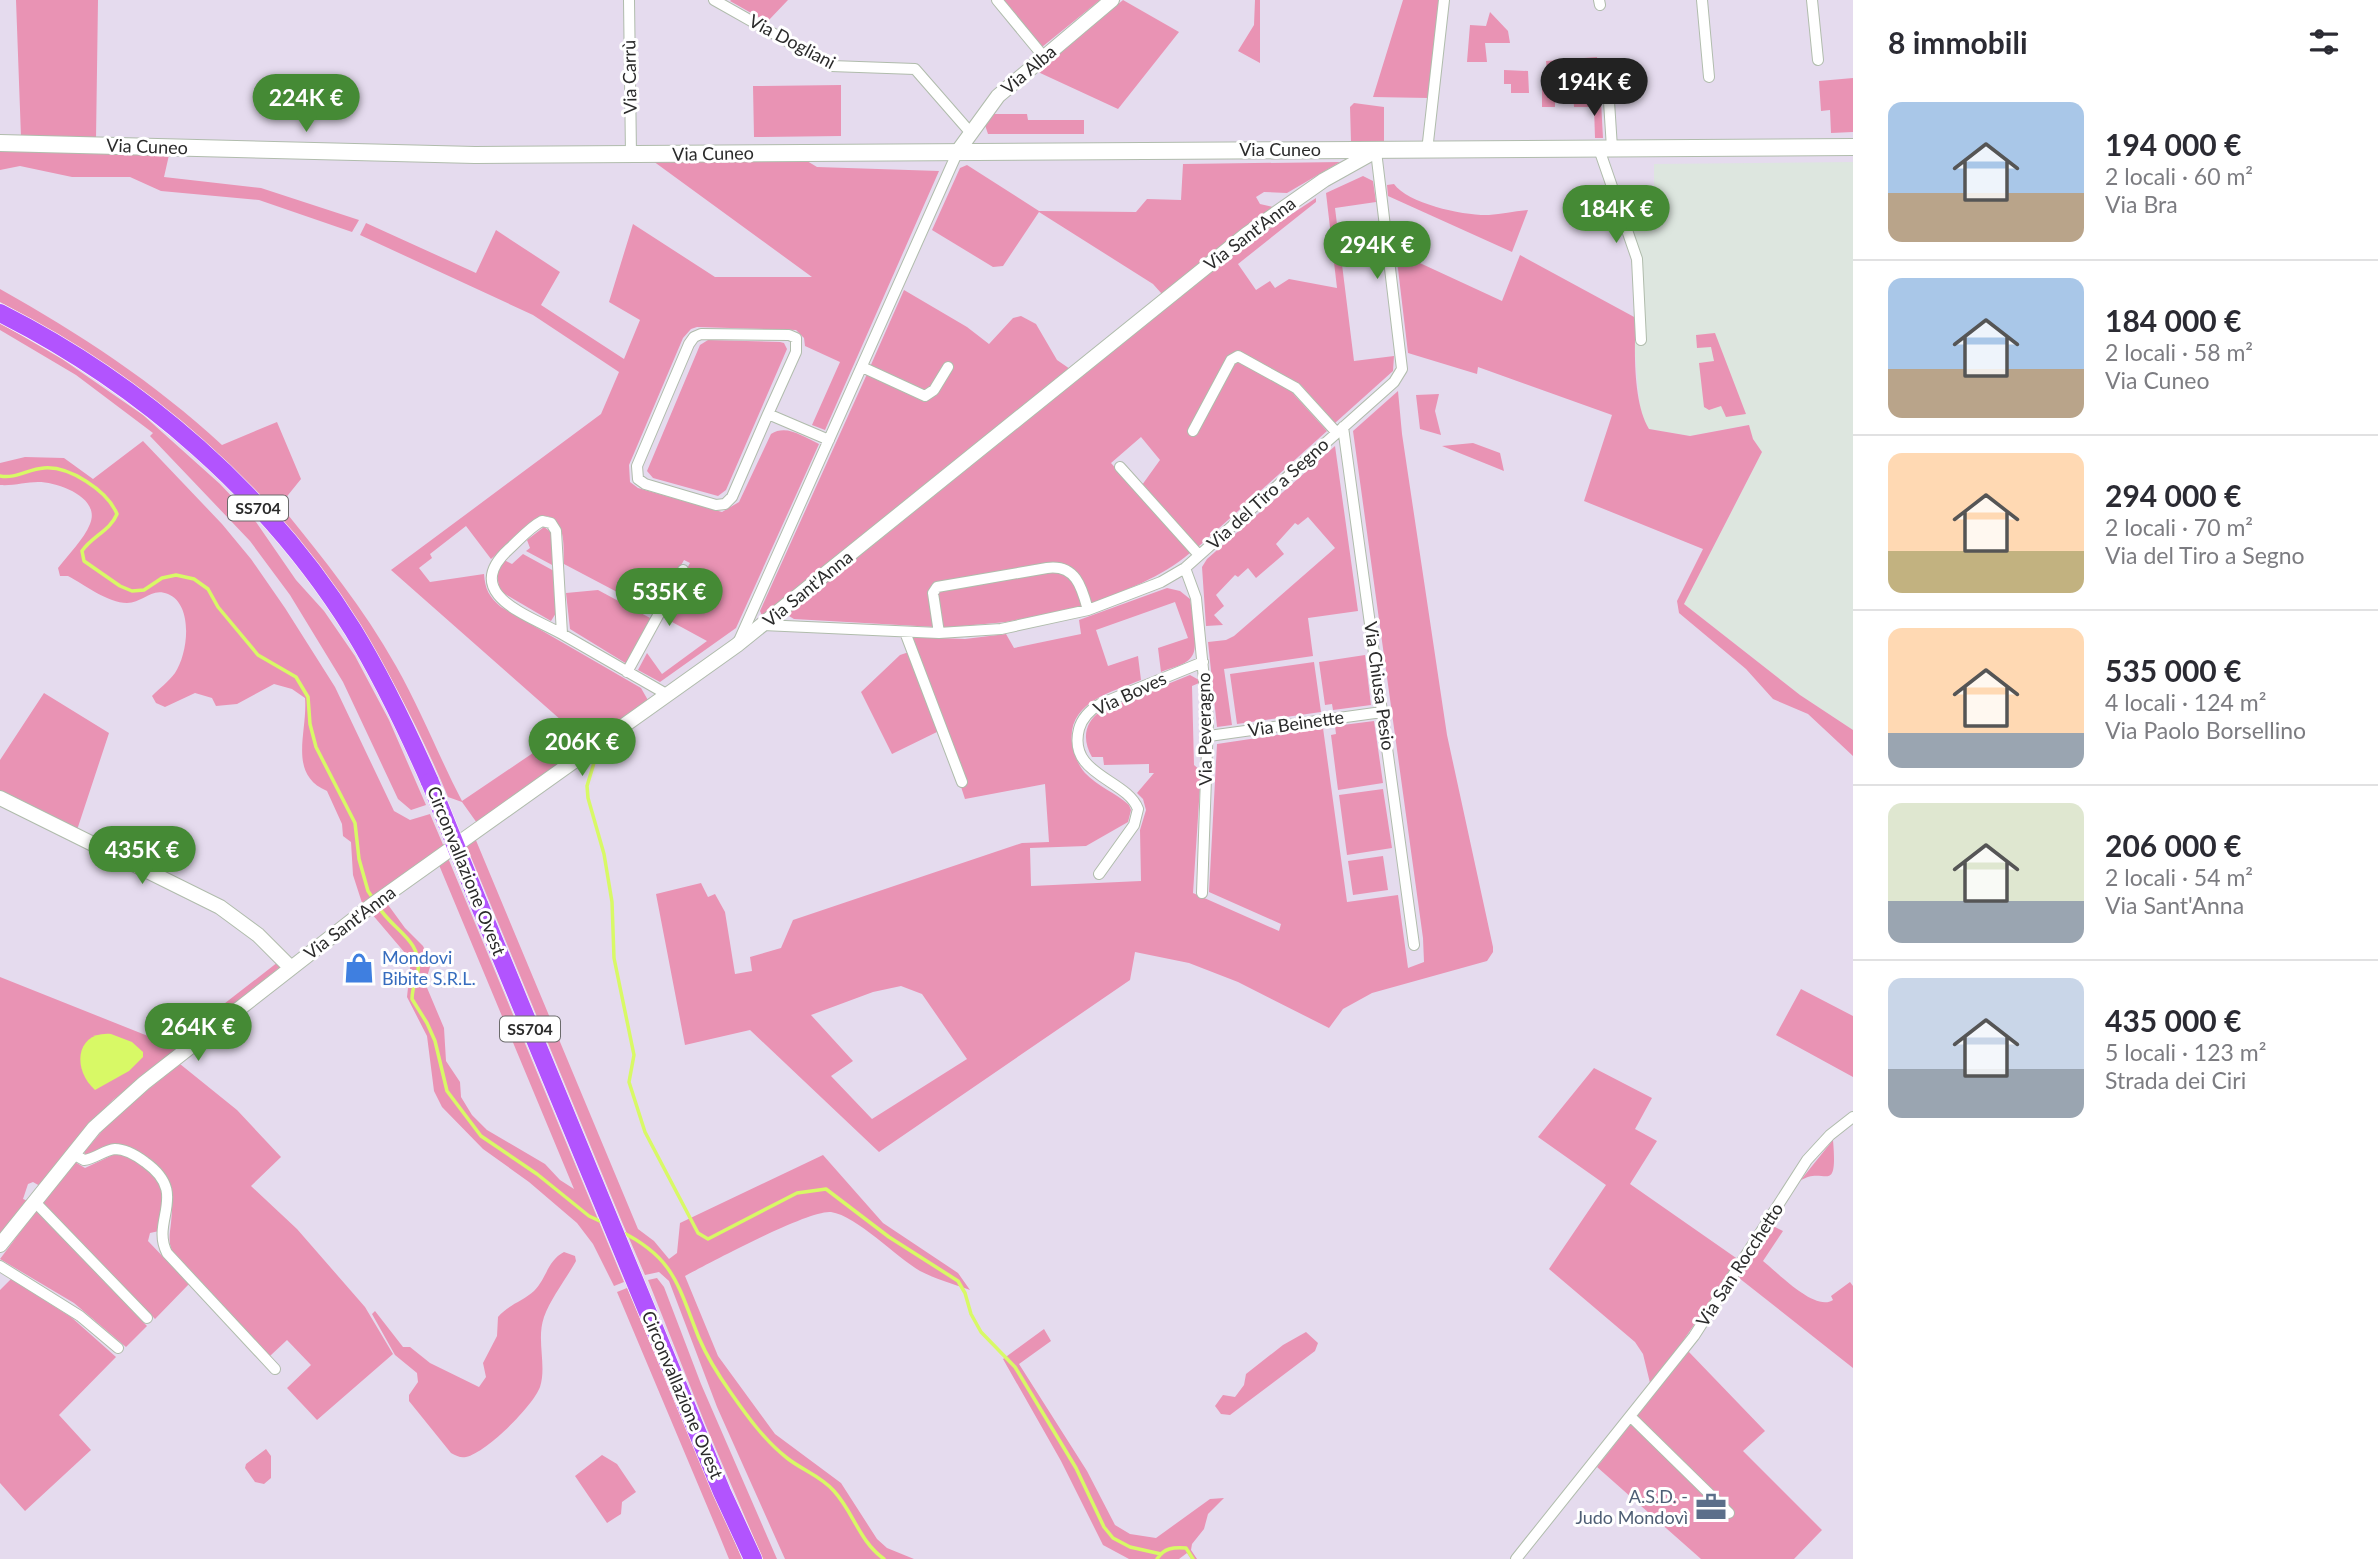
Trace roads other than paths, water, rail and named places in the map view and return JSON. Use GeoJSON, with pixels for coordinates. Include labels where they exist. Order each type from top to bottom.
{"type":"FeatureCollection","features":[{"type":"Feature","properties":{"kind":"highway","name":"Circonvallazione Ovest"},"geometry":{"type":"LineString","coordinates":[[0,313],[60,345],[115,381],[182,434],[247,496],[311,571],[352,628],[402,720],[430,782],[674,1377],[753,1559]]}},
{"type":"Feature","properties":{"kind":"main road","name":"Via Cuneo"},"geometry":{"type":"LineString","coordinates":[[0,143],[379,155],[1427,151],[1853,146]]}},
{"type":"Feature","properties":{"kind":"street","name":"Via Carrù"},"geometry":{"type":"LineString","coordinates":[[629,0],[631,155]]}},
{"type":"Feature","properties":{"kind":"street","name":"Via Dogliani"},"geometry":{"type":"LineString","coordinates":[[714,0],[831,66],[915,69],[970,132]]}},
{"type":"Feature","properties":{"kind":"street"},"geometry":{"type":"LineString","coordinates":[[997,0],[1044,57]]}},
{"type":"Feature","properties":{"kind":"street","name":"Via Alba"},"geometry":{"type":"LineString","coordinates":[[958,151],[998,96],[1112,0]]}},
{"type":"Feature","properties":{"kind":"street"},"geometry":{"type":"LineString","coordinates":[[1427,151],[1444,0]]}},
{"type":"Feature","properties":{"kind":"street"},"geometry":{"type":"LineString","coordinates":[[1702,0],[1709,77]]}},
{"type":"Feature","properties":{"kind":"street"},"geometry":{"type":"LineString","coordinates":[[1812,0],[1818,60]]}},
{"type":"Feature","properties":{"kind":"street"},"geometry":{"type":"LineString","coordinates":[[1608,86],[1606,149],[1637,259],[1641,340]]}},
{"type":"Feature","properties":{"kind":"street"},"geometry":{"type":"LineString","coordinates":[[737,645],[958,151]]}},
{"type":"Feature","properties":{"kind":"street","name":"Via del Tiro a Segno"},"geometry":{"type":"LineString","coordinates":[[763,625],[939,633],[1001,629],[1088,610],[1161,582],[1185,568],[1394,382],[1403,365],[1376,151]]}},
{"type":"Feature","properties":{"kind":"street","name":"Via Sant'Anna"},"geometry":{"type":"LineString","coordinates":[[0,1245],[73,1154],[121,1101],[375,903],[763,625],[1247,234],[1324,180],[1376,151]]}},
{"type":"Feature","properties":{"kind":"street"},"geometry":{"type":"LineString","coordinates":[[697,335],[789,335],[796,338],[796,352],[768,414],[732,497],[725,504],[716,505],[645,484],[638,479],[637,466],[689,344],[697,335]]}},
{"type":"Feature","properties":{"kind":"street","name":"Via del Tiro a Segno"},"geometry":{"type":"LineString","coordinates":[[1193,431],[1231,360],[1238,356],[1296,388],[1340,430]]}},
{"type":"Feature","properties":{"kind":"street"},"geometry":{"type":"LineString","coordinates":[[862,367],[925,396],[932,393],[948,367]]}},
{"type":"Feature","properties":{"kind":"street"},"geometry":{"type":"LineString","coordinates":[[768,414],[829,440]]}},
{"type":"Feature","properties":{"kind":"street","name":"Via Chiusa Pesio"},"geometry":{"type":"LineString","coordinates":[[1340,430],[1414,945]]}},
{"type":"Feature","properties":{"kind":"street","name":"Via del Tiro a Segno"},"geometry":{"type":"LineString","coordinates":[[1121,467],[1199,555]]}},
{"type":"Feature","properties":{"kind":"street"},"geometry":{"type":"LineString","coordinates":[[562,634],[556,531],[551,523],[542,522],[492,567],[491,580],[495,593],[502,600],[668,695]]}},
{"type":"Feature","properties":{"kind":"street"},"geometry":{"type":"LineString","coordinates":[[939,633],[933,593],[937,587],[1047,568],[1061,568],[1079,580],[1088,610]]}},
{"type":"Feature","properties":{"kind":"street","name":"Via Peveragno"},"geometry":{"type":"LineString","coordinates":[[1185,568],[1196,598],[1209,736],[1202,893]]}},
{"type":"Feature","properties":{"kind":"street"},"geometry":{"type":"LineString","coordinates":[[627,672],[683,570]]}},
{"type":"Feature","properties":{"kind":"street"},"geometry":{"type":"LineString","coordinates":[[905,632],[962,782]]}},
{"type":"Feature","properties":{"kind":"street","name":"Via Boves"},"geometry":{"type":"LineString","coordinates":[[1099,874],[1134,825],[1139,809],[1133,800],[1094,772],[1086,762],[1078,740],[1083,720],[1089,711],[1100,704],[1203,662]]}},
{"type":"Feature","properties":{"kind":"street","name":"Via Beinette"},"geometry":{"type":"LineString","coordinates":[[1209,736],[1382,712]]}},
{"type":"Feature","properties":{"kind":"street"},"geometry":{"type":"LineString","coordinates":[[0,798],[220,907],[258,935],[290,968]]}},
{"type":"Feature","properties":{"kind":"street","name":"Via San Rocchetto"},"geometry":{"type":"LineString","coordinates":[[1516,1559],[1632,1418],[1694,1336],[1807,1160],[1830,1135],[1853,1117]]}},
{"type":"Feature","properties":{"kind":"street"},"geometry":{"type":"LineString","coordinates":[[73,1154],[89,1160],[108,1150],[120,1149],[133,1154],[160,1174],[167,1191],[163,1241],[167,1253],[275,1369]]}},
{"type":"Feature","properties":{"kind":"street"},"geometry":{"type":"LineString","coordinates":[[35,1202],[147,1318]]}},
{"type":"Feature","properties":{"kind":"street"},"geometry":{"type":"LineString","coordinates":[[0,1266],[80,1316],[117,1348]]}},
{"type":"Feature","properties":{"kind":"street"},"geometry":{"type":"LineString","coordinates":[[1632,1418],[1729,1513]]}},
{"type":"Feature","properties":{"kind":"waterway"},"geometry":{"type":"LineString","coordinates":[[0,476],[54,468],[86,481],[105,496],[117,514],[110,525],[82,551],[84,561],[120,586],[132,591],[144,590],[162,578],[176,575],[194,579],[208,589],[218,607],[258,655],[296,677],[308,697],[310,724],[316,747],[355,823],[359,859],[368,891],[374,900]]}},
{"type":"Feature","properties":{"kind":"waterway"},"geometry":{"type":"LineString","coordinates":[[597,753],[587,786],[588,798],[604,854],[612,902],[614,958],[634,1055],[629,1082],[645,1132],[698,1233],[708,1239],[797,1193],[826,1189],[889,1237],[958,1281],[981,1332],[1015,1367],[1076,1468],[1104,1527],[1113,1538],[1130,1547],[1161,1554]]}},
{"type":"Feature","properties":{"kind":"waterway"},"geometry":{"type":"LineString","coordinates":[[378,906],[415,951],[418,971],[412,999],[435,1041],[447,1091],[481,1136],[537,1174],[589,1216],[604,1223]]}},
{"type":"Feature","properties":{"kind":"waterway"},"geometry":{"type":"LineString","coordinates":[[620,1231],[638,1241],[664,1263],[679,1288],[709,1359],[757,1428],[787,1458],[834,1491],[868,1544],[884,1559]]}},
{"type":"Feature","properties":{"kind":"waterway"},"geometry":{"type":"LineString","coordinates":[[1157,1559],[1166,1550],[1173,1548],[1186,1548],[1193,1559]]}},
{"type":"Feature","properties":{"kind":"place","name":"Mondovi Bibite S.R.L."},"geometry":{"type":"Point","coordinates":[359,968]}},
{"type":"Feature","properties":{"kind":"place","name":"A.S.D. - Judo Mondovì"},"geometry":{"type":"Point","coordinates":[1711,1507]}}]}
